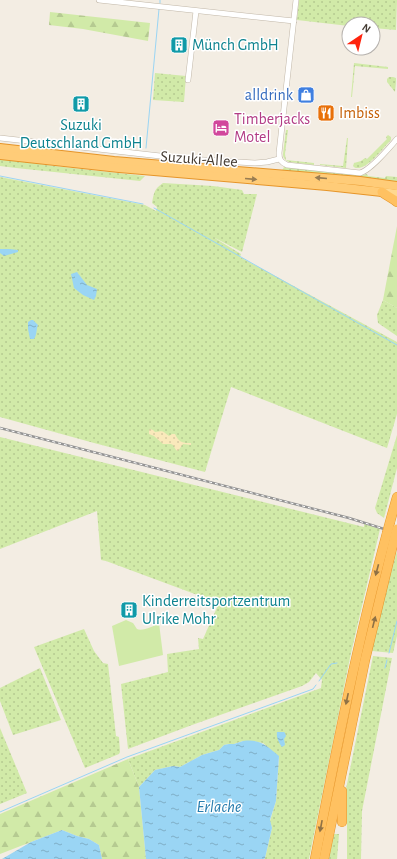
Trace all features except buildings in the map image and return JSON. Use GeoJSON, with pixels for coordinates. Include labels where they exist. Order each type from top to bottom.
{"type":"FeatureCollection","features":[{"type":"Feature","properties":{"kind":"highway"},"geometry":{"type":"LineString","coordinates":[[0,148],[114,161],[360,181],[397,186]]}},
{"type":"Feature","properties":{"kind":"highway"},"geometry":{"type":"LineString","coordinates":[[0,154],[119,168],[319,185],[382,192],[397,202]]}},
{"type":"Feature","properties":{"kind":"highway"},"geometry":{"type":"LineString","coordinates":[[324,859],[366,653],[393,532],[390,522],[397,497]]}},
{"type":"Feature","properties":{"kind":"highway"},"geometry":{"type":"LineString","coordinates":[[314,859],[340,733],[373,586],[393,532]]}},
{"type":"Feature","properties":{"kind":"highway"},"geometry":{"type":"LineString","coordinates":[[342,822],[342,791],[346,768],[344,762]]}},
{"type":"Feature","properties":{"kind":"main road"},"geometry":{"type":"LineString","coordinates":[[382,192],[397,194]]}},
{"type":"Feature","properties":{"kind":"street"},"geometry":{"type":"LineString","coordinates":[[99,0],[294,21]]}},
{"type":"Feature","properties":{"kind":"street"},"geometry":{"type":"LineString","coordinates":[[296,0],[279,159],[282,163],[287,165],[364,172],[397,139]]}},
{"type":"Feature","properties":{"kind":"street"},"geometry":{"type":"LineString","coordinates":[[188,80],[196,10]]}},
{"type":"Feature","properties":{"kind":"street","name":"Suzuki-Allee"},"geometry":{"type":"LineString","coordinates":[[0,138],[187,159],[255,163],[279,159]]}},
{"type":"Feature","properties":{"kind":"green space"},"geometry":{"type":"Polygon","coordinates":[[[299,0],[397,0],[396,30],[381,29],[381,16],[341,16],[341,25],[297,20],[299,0]]]}},
{"type":"Feature","properties":{"kind":"green space"},"geometry":{"type":"Polygon","coordinates":[[[50,12],[150,23],[148,41],[83,29],[49,25],[50,12]]]}},
{"type":"Feature","properties":{"kind":"green space"},"geometry":{"type":"Polygon","coordinates":[[[354,63],[388,67],[388,69],[355,66],[351,97],[354,63]]]}},
{"type":"Feature","properties":{"kind":"green space"},"geometry":{"type":"Polygon","coordinates":[[[155,73],[186,76],[184,102],[153,100],[155,73]]]}},
{"type":"Feature","properties":{"kind":"green space"},"geometry":{"type":"Polygon","coordinates":[[[389,77],[396,78],[395,92],[387,82],[389,77]]]}},
{"type":"Feature","properties":{"kind":"green space"},"geometry":{"type":"Polygon","coordinates":[[[286,130],[288,130],[285,154],[286,160],[283,157],[286,130]]]}},
{"type":"Feature","properties":{"kind":"green space"},"geometry":{"type":"Polygon","coordinates":[[[388,135],[391,137],[391,140],[372,161],[363,167],[355,168],[353,166],[354,163],[365,158],[367,159],[387,139],[386,137],[388,135]]]}},
{"type":"Feature","properties":{"kind":"green space"},"geometry":{"type":"Polygon","coordinates":[[[347,138],[346,168],[320,165],[343,166],[347,138]]]}},
{"type":"Feature","properties":{"kind":"green space"},"geometry":{"type":"Polygon","coordinates":[[[0,158],[54,166],[145,176],[140,181],[16,168],[0,166],[0,158]]]}},
{"type":"Feature","properties":{"kind":"green space"},"geometry":{"type":"Polygon","coordinates":[[[286,160],[314,163],[314,165],[289,162],[286,160]]]}},
{"type":"Feature","properties":{"kind":"green space"},"geometry":{"type":"Polygon","coordinates":[[[284,167],[363,175],[367,174],[368,176],[385,178],[386,176],[397,177],[397,183],[282,171],[284,167]]]}},
{"type":"Feature","properties":{"kind":"green space"},"geometry":{"type":"Polygon","coordinates":[[[0,177],[145,205],[156,211],[157,207],[152,203],[153,196],[156,189],[163,183],[213,186],[242,190],[244,194],[257,194],[242,252],[213,237],[241,254],[240,257],[397,342],[397,414],[387,448],[231,387],[205,472],[0,417],[0,177]]]}},
{"type":"Feature","properties":{"kind":"green space"},"geometry":{"type":"Polygon","coordinates":[[[397,226],[397,308],[383,300],[397,226]]]}},
{"type":"Feature","properties":{"kind":"green space"},"geometry":{"type":"Polygon","coordinates":[[[383,300],[397,308],[397,336],[378,323],[377,315],[383,300]]]}},
{"type":"Feature","properties":{"kind":"green space"},"geometry":{"type":"Polygon","coordinates":[[[397,435],[397,468],[384,518],[377,513],[375,508],[397,435]]]}},
{"type":"Feature","properties":{"kind":"green space"},"geometry":{"type":"Polygon","coordinates":[[[0,437],[364,527],[364,524],[380,529],[351,653],[309,859],[264,859],[272,828],[270,821],[276,801],[279,757],[263,743],[243,741],[224,745],[219,750],[202,755],[180,767],[173,766],[155,770],[139,787],[128,759],[321,688],[322,680],[316,673],[309,682],[302,686],[128,749],[121,684],[168,672],[167,654],[199,649],[198,638],[203,639],[219,603],[101,560],[97,511],[0,549],[0,437]]]}},
{"type":"Feature","properties":{"kind":"green space"},"geometry":{"type":"Polygon","coordinates":[[[397,551],[397,636],[393,653],[372,651],[382,605],[397,551]]]}},
{"type":"Feature","properties":{"kind":"green space"},"geometry":{"type":"Polygon","coordinates":[[[126,620],[133,623],[139,630],[159,623],[163,655],[119,666],[112,626],[126,620]]]}},
{"type":"Feature","properties":{"kind":"green space"},"geometry":{"type":"Polygon","coordinates":[[[84,629],[94,651],[103,663],[108,664],[116,736],[119,737],[120,752],[119,754],[85,768],[34,647],[84,629]]]}},
{"type":"Feature","properties":{"kind":"green space"},"geometry":{"type":"Polygon","coordinates":[[[373,656],[392,658],[362,811],[361,859],[347,859],[347,821],[345,813],[346,789],[373,656]]]}},
{"type":"Feature","properties":{"kind":"green space"},"geometry":{"type":"Polygon","coordinates":[[[40,668],[61,720],[13,735],[0,701],[0,688],[40,668]]]}},
{"type":"Feature","properties":{"kind":"green space"},"geometry":{"type":"Polygon","coordinates":[[[0,728],[27,793],[0,804],[0,728]]]}},
{"type":"Feature","properties":{"kind":"green space"},"geometry":{"type":"Polygon","coordinates":[[[128,759],[139,787],[146,859],[102,859],[99,845],[89,839],[62,830],[0,854],[0,814],[128,759]]]}},
{"type":"Feature","properties":{"kind":"green space"},"geometry":{"type":"Polygon","coordinates":[[[334,834],[339,834],[337,859],[329,859],[334,834]]]}},
{"type":"Feature","properties":{"kind":"sand"},"geometry":{"type":"Polygon","coordinates":[[[150,429],[155,432],[162,431],[169,436],[175,434],[181,442],[191,443],[191,445],[183,444],[178,451],[173,445],[163,444],[154,436],[149,434],[150,429]]]}},
{"type":"Feature","properties":{"kind":"water"},"geometry":{"type":"Polygon","coordinates":[[[0,249],[18,250],[18,252],[4,256],[0,253],[0,249]]]}},
{"type":"Feature","properties":{"kind":"water"},"geometry":{"type":"Polygon","coordinates":[[[77,272],[87,285],[97,289],[94,300],[83,295],[74,288],[71,274],[77,272]]]}},
{"type":"Feature","properties":{"kind":"water"},"geometry":{"type":"Polygon","coordinates":[[[31,320],[38,325],[34,339],[30,339],[28,329],[28,322],[31,320]]]}},
{"type":"Feature","properties":{"kind":"water"},"geometry":{"type":"Polygon","coordinates":[[[277,732],[284,732],[286,736],[284,739],[285,745],[282,747],[278,740],[277,732]]]}},
{"type":"Feature","properties":{"kind":"water","name":"Erlache"},"geometry":{"type":"Polygon","coordinates":[[[243,741],[259,742],[279,756],[276,801],[270,820],[272,828],[265,858],[146,859],[139,787],[155,770],[173,766],[180,767],[202,755],[219,750],[224,745],[243,741]]]}},
{"type":"Feature","properties":{"kind":"water"},"geometry":{"type":"Polygon","coordinates":[[[62,830],[89,839],[99,845],[102,859],[2,859],[31,842],[62,830]]]}},
{"type":"Feature","properties":{"kind":"waterway"},"geometry":{"type":"LineString","coordinates":[[146,148],[159,9]]}},
{"type":"Feature","properties":{"kind":"waterway"},"geometry":{"type":"LineString","coordinates":[[0,176],[143,204]]}},
{"type":"Feature","properties":{"kind":"waterway"},"geometry":{"type":"LineString","coordinates":[[154,208],[397,345]]}},
{"type":"Feature","properties":{"kind":"waterway"},"geometry":{"type":"LineString","coordinates":[[389,653],[397,621]]}},
{"type":"Feature","properties":{"kind":"waterway"},"geometry":{"type":"LineString","coordinates":[[385,668],[387,660]]}},
{"type":"Feature","properties":{"kind":"waterway"},"geometry":{"type":"LineString","coordinates":[[319,681],[331,664],[337,663]]}},
{"type":"Feature","properties":{"kind":"waterway"},"geometry":{"type":"LineString","coordinates":[[0,812],[127,757],[313,689],[316,685]]}},
{"type":"Feature","properties":{"kind":"railway"},"geometry":{"type":"LineString","coordinates":[[0,428],[349,518],[397,533]]}},
{"type":"Feature","properties":{"kind":"place","name":"Münch GmbH"},"geometry":{"type":"Point","coordinates":[179,45]}},
{"type":"Feature","properties":{"kind":"place","name":"alldrink"},"geometry":{"type":"Point","coordinates":[306,95]}},
{"type":"Feature","properties":{"kind":"place","name":"Suzuki Deutschland GmbH"},"geometry":{"type":"Point","coordinates":[81,104]}},
{"type":"Feature","properties":{"kind":"place","name":"Imbiss"},"geometry":{"type":"Point","coordinates":[326,113]}},
{"type":"Feature","properties":{"kind":"place","name":"Timberjacks Motel"},"geometry":{"type":"Point","coordinates":[221,128]}},
{"type":"Feature","properties":{"kind":"place","name":"Kinderreitsportzentrum Ulrike Mohr"},"geometry":{"type":"Point","coordinates":[129,610]}}]}
